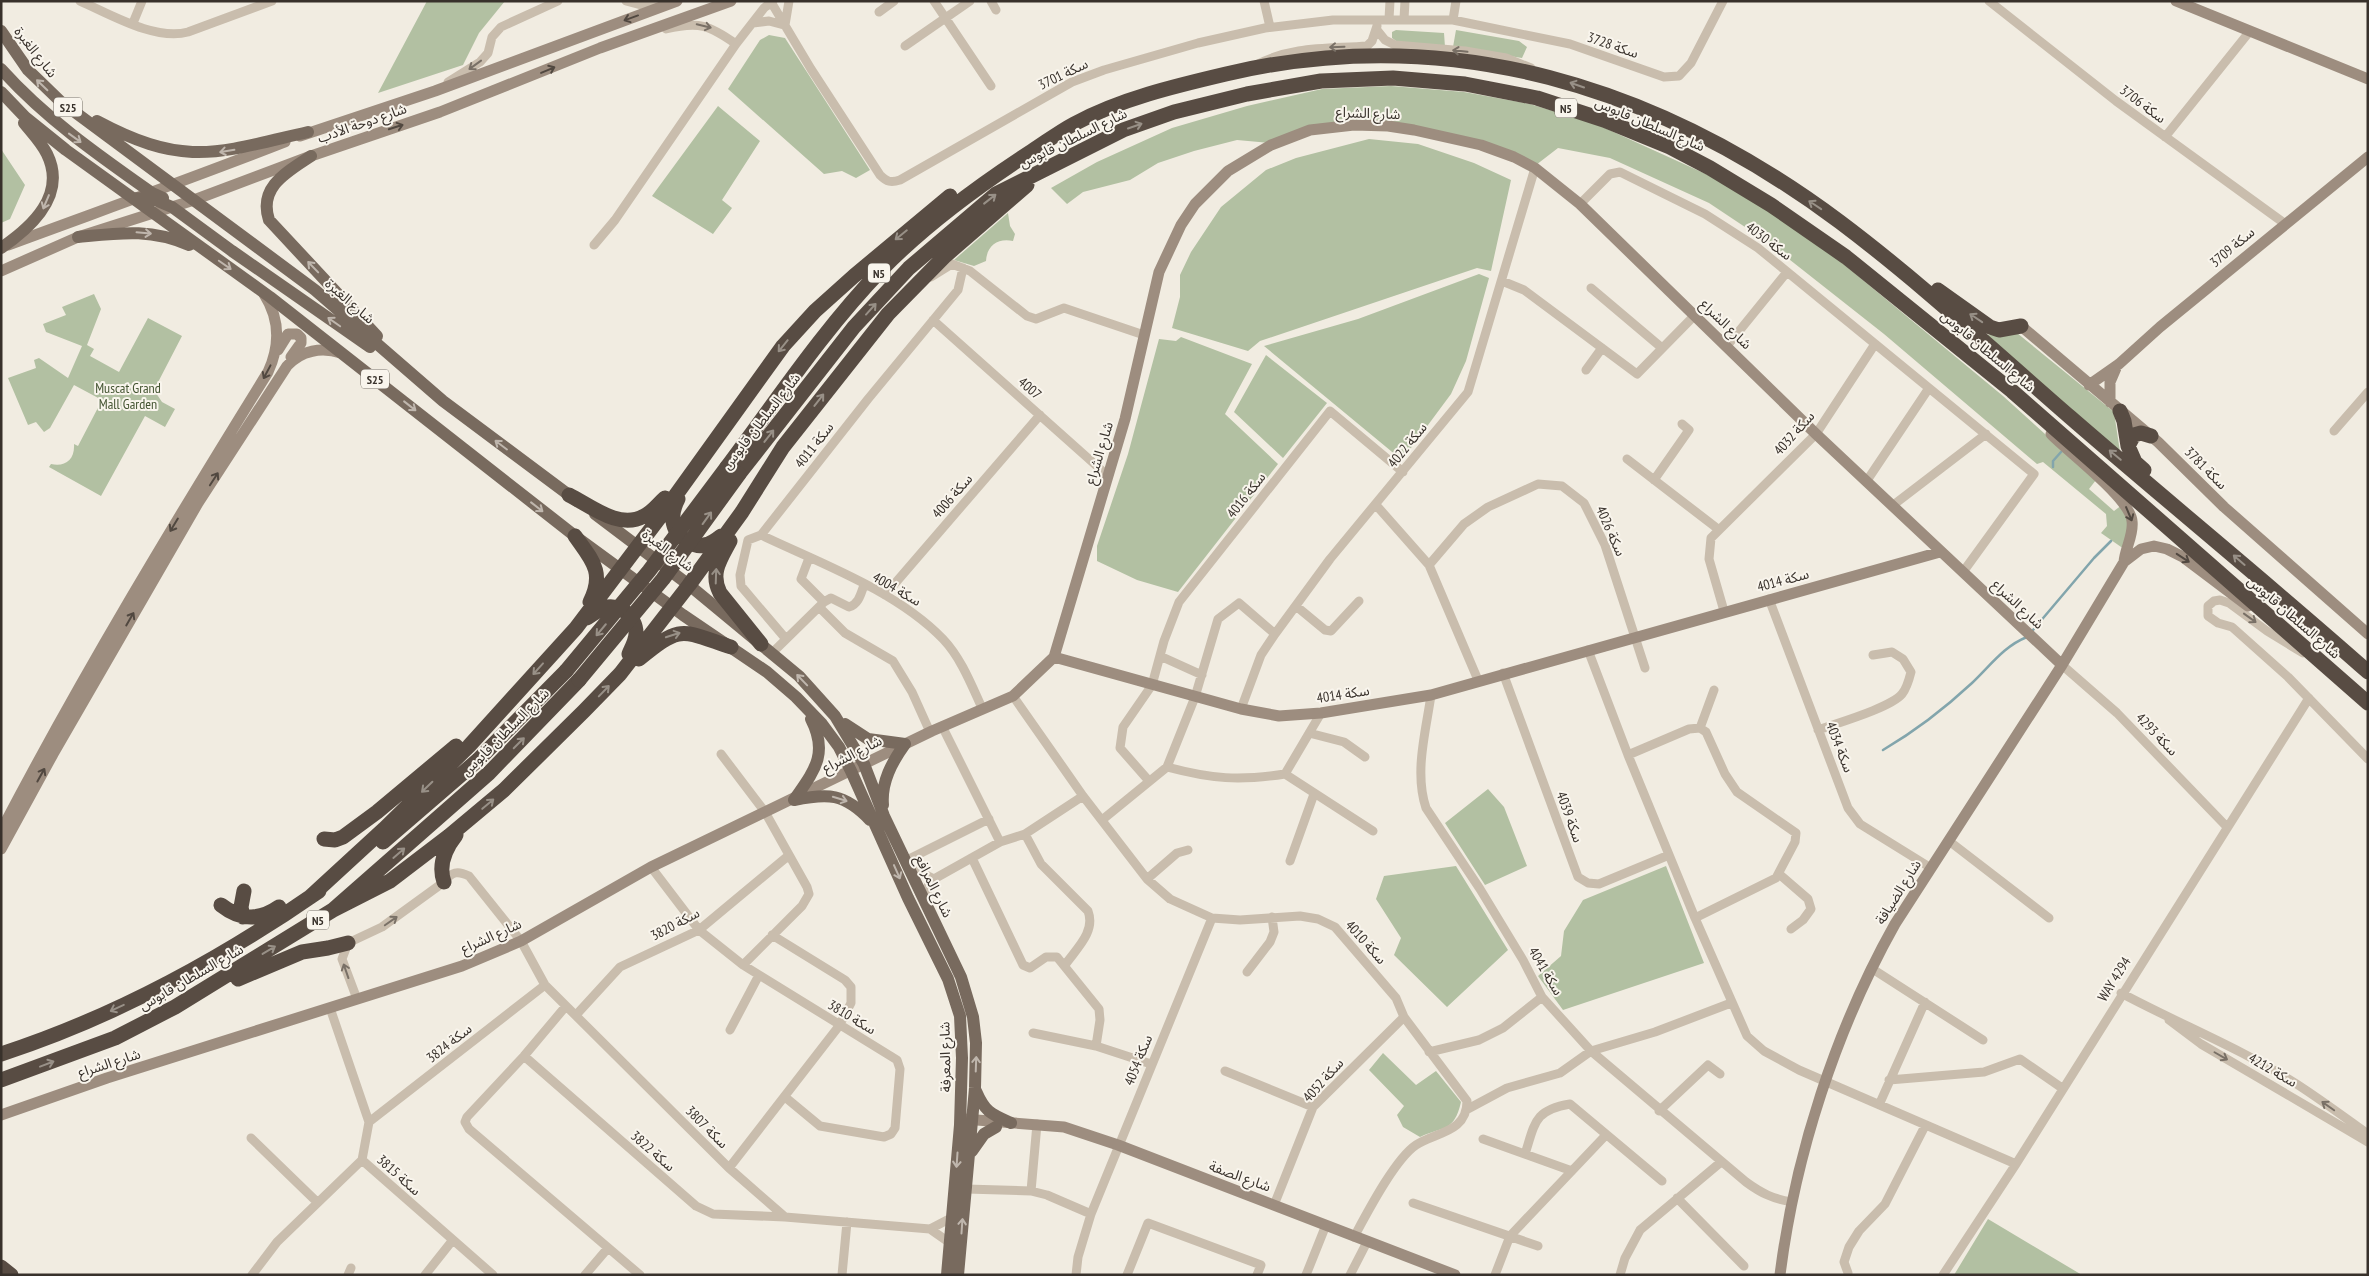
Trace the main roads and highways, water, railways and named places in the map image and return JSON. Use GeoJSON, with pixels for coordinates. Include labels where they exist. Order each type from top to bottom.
{"type":"FeatureCollection","features":[{"type":"Feature","properties":{"kind":"highway","name":"شارع السلطان قابوس"},"geometry":{"type":"LineString","coordinates":[[1,1080],[114,1038],[175,1007],[333,910],[489,773],[580,680],[663,579],[733,470],[838,318],[883,268],[964,198],[1074,124],[1165,88],[1250,68],[1302,61],[1363,57],[1435,58],[1486,63],[1557,78],[1648,111],[1712,140],[1772,176],[1839,222],[1920,287],[2368,672]]}},
{"type":"Feature","properties":{"kind":"highway","name":"شارع السلطان قابوس"},"geometry":{"type":"LineString","coordinates":[[1,1054],[48,1038],[156,990],[219,956],[347,871],[418,814],[478,760],[566,671],[854,327],[908,268],[996,194],[1123,130],[1174,112],[1247,94],[1321,81],[1393,78],[1465,84],[1537,98],[1604,120],[1670,147],[1710,168],[1772,205],[1846,257],[2012,391],[2368,703]]}},
{"type":"Feature","properties":{"kind":"highway"},"geometry":{"type":"LineString","coordinates":[[310,897],[469,746],[573,630],[687,480],[783,346],[815,310],[877,254],[982,173],[1021,149],[1074,124]]}},
{"type":"Feature","properties":{"kind":"highway"},"geometry":{"type":"LineString","coordinates":[[620,674],[742,512],[783,447],[844,368],[914,287],[992,214],[1032,181],[1078,152]]}},
{"type":"Feature","properties":{"kind":"highway"},"geometry":{"type":"LineString","coordinates":[[1839,222],[1908,267],[1990,328],[1998,330],[2021,326]]}},
{"type":"Feature","properties":{"kind":"highway"},"geometry":{"type":"LineString","coordinates":[[2115,406],[2124,421],[2128,446],[2136,462],[2202,528]]}},
{"type":"Feature","properties":{"kind":"highway"},"geometry":{"type":"LineString","coordinates":[[2128,446],[2134,435],[2151,436]]}},
{"type":"Feature","properties":{"kind":"highway"},"geometry":{"type":"LineString","coordinates":[[568,495],[607,516],[620,520],[633,520],[653,510],[687,480]]}},
{"type":"Feature","properties":{"kind":"highway"},"geometry":{"type":"LineString","coordinates":[[687,480],[672,515],[672,522],[680,536],[701,546],[714,541],[726,532]]}},
{"type":"Feature","properties":{"kind":"highway"},"geometry":{"type":"LineString","coordinates":[[742,512],[717,564],[715,585],[767,649]]}},
{"type":"Feature","properties":{"kind":"highway"},"geometry":{"type":"LineString","coordinates":[[573,630],[594,595],[598,578],[591,558],[574,536]]}},
{"type":"Feature","properties":{"kind":"highway"},"geometry":{"type":"LineString","coordinates":[[573,630],[601,609],[615,607],[627,614],[635,624],[636,638],[620,674]]}},
{"type":"Feature","properties":{"kind":"highway"},"geometry":{"type":"LineString","coordinates":[[333,910],[390,881],[470,819],[504,790],[620,674],[661,641],[676,633],[688,632],[731,647]]}},
{"type":"Feature","properties":{"kind":"highway"},"geometry":{"type":"LineString","coordinates":[[324,839],[335,840],[343,837],[495,716]]}},
{"type":"Feature","properties":{"kind":"highway"},"geometry":{"type":"LineString","coordinates":[[444,882],[441,872],[446,852],[470,819]]}},
{"type":"Feature","properties":{"kind":"highway"},"geometry":{"type":"LineString","coordinates":[[221,905],[243,917],[254,918],[270,912],[362,849]]}},
{"type":"Feature","properties":{"kind":"highway"},"geometry":{"type":"LineString","coordinates":[[243,917],[241,901],[244,891]]}},
{"type":"Feature","properties":{"kind":"highway"},"geometry":{"type":"LineString","coordinates":[[175,1007],[286,957],[348,943]]}},
{"type":"Feature","properties":{"kind":"highway"},"geometry":{"type":"LineString","coordinates":[[1,1050],[48,1038]]}},
{"type":"Feature","properties":{"kind":"highway"},"geometry":{"type":"LineString","coordinates":[[1,1267],[13,1275]]}},
{"type":"Feature","properties":{"kind":"main road","name":"شارع الغبرة"},"geometry":{"type":"LineString","coordinates":[[1,31],[28,70],[60,101],[315,290],[417,380],[689,584]]}},
{"type":"Feature","properties":{"kind":"main road"},"geometry":{"type":"LineString","coordinates":[[1,69],[49,117],[152,192],[172,200],[194,200]]}},
{"type":"Feature","properties":{"kind":"main road"},"geometry":{"type":"LineString","coordinates":[[1,248],[25,230],[40,214],[46,204],[52,183],[51,168],[45,151],[4,95]]}},
{"type":"Feature","properties":{"kind":"main road","name":"S25"},"geometry":{"type":"LineString","coordinates":[[4,95],[66,150],[207,253],[264,292],[574,536],[671,607]]}},
{"type":"Feature","properties":{"kind":"main road"},"geometry":{"type":"LineString","coordinates":[[60,101],[138,141],[171,151],[190,153],[228,152],[308,132]]}},
{"type":"Feature","properties":{"kind":"main road"},"geometry":{"type":"LineString","coordinates":[[310,156],[278,179],[272,186],[266,203],[269,220],[417,380]]}},
{"type":"Feature","properties":{"kind":"main road"},"geometry":{"type":"LineString","coordinates":[[133,198],[153,199],[177,210],[232,251],[417,380]]}},
{"type":"Feature","properties":{"kind":"main road"},"geometry":{"type":"LineString","coordinates":[[171,226],[169,222],[170,215],[177,210]]}},
{"type":"Feature","properties":{"kind":"main road"},"geometry":{"type":"LineString","coordinates":[[78,237],[133,232],[158,234],[207,253]]}},
{"type":"Feature","properties":{"kind":"main road","name":"شارع المرافع"},"geometry":{"type":"LineString","coordinates":[[689,584],[799,676],[836,716],[864,764],[884,816],[968,997],[976,1043],[975,1088],[966,1122],[971,1153],[958,1275]]}},
{"type":"Feature","properties":{"kind":"main road"},"geometry":{"type":"LineString","coordinates":[[671,607],[767,672],[796,697],[822,724],[839,747],[852,771],[877,827]]}},
{"type":"Feature","properties":{"kind":"main road"},"geometry":{"type":"LineString","coordinates":[[796,697],[818,734],[820,752],[816,766],[794,800],[826,795],[838,797],[855,806],[877,827]]}},
{"type":"Feature","properties":{"kind":"main road"},"geometry":{"type":"LineString","coordinates":[[836,716],[855,732],[868,739],[905,744],[888,771],[883,793],[884,816]]}},
{"type":"Feature","properties":{"kind":"main road","name":"شارع المعرفة"},"geometry":{"type":"LineString","coordinates":[[877,827],[948,980],[960,1016],[966,1122],[947,1275]]}},
{"type":"Feature","properties":{"kind":"main road"},"geometry":{"type":"LineString","coordinates":[[953,1061],[962,1045]]}},
{"type":"Feature","properties":{"kind":"main road"},"geometry":{"type":"LineString","coordinates":[[975,1088],[984,1108],[1011,1123]]}},
{"type":"Feature","properties":{"kind":"main road"},"geometry":{"type":"LineString","coordinates":[[971,1153],[984,1134],[996,1127]]}},
{"type":"Feature","properties":{"kind":"main road"},"geometry":{"type":"LineString","coordinates":[[1,1262],[13,1275]]}},
{"type":"Feature","properties":{"kind":"waterway"},"geometry":{"type":"LineString","coordinates":[[2053,467],[2053,461],[2061,452]]}},
{"type":"Feature","properties":{"kind":"waterway"},"geometry":{"type":"LineString","coordinates":[[2033,630],[2094,558],[2111,541]]}},
{"type":"Feature","properties":{"kind":"waterway"},"geometry":{"type":"LineString","coordinates":[[1883,750],[1940,711],[2004,651],[2027,637]]}},
{"type":"Feature","properties":{"kind":"park label","name":"Muscat Grand Mall Garden"},"geometry":{"type":"Point","coordinates":[128,396]}}]}
